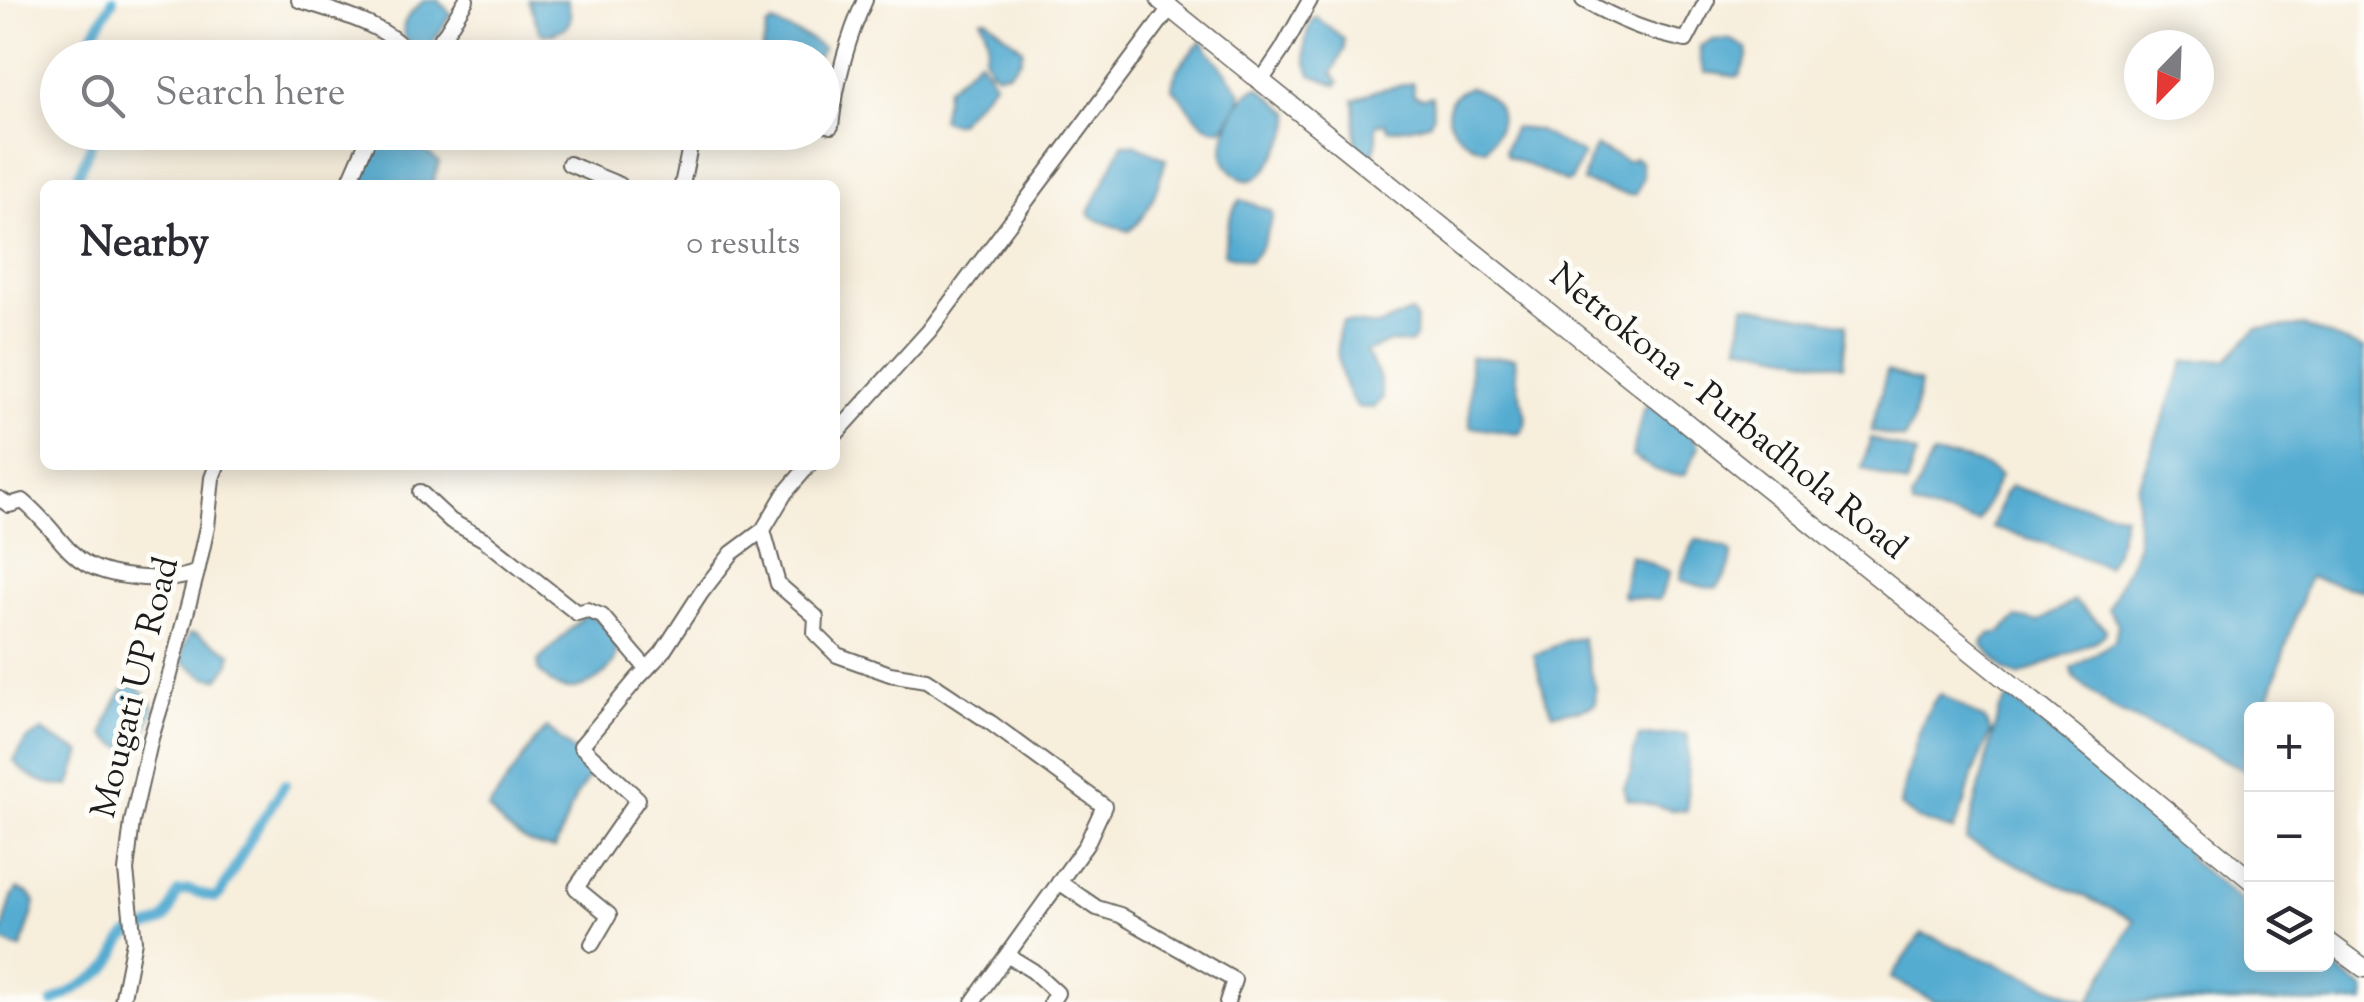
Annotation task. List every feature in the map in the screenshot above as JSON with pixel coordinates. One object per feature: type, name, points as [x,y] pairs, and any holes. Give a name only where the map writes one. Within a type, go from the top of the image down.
[{"type":"main road","name":"Netrokona - Purbadhola Road","points":[[1165,4],[2244,873]]},
{"type":"main road","points":[[2334,946],[2364,968]]},
{"type":"street","points":[[298,0],[348,16],[398,40]]},
{"type":"street","points":[[441,40],[466,0]]},
{"type":"street","points":[[840,82],[865,0]]},
{"type":"street","points":[[1261,80],[1310,0]]},
{"type":"street","points":[[1582,0],[1656,34],[1686,40],[1707,0]]},
{"type":"street","points":[[840,429],[929,331],[1165,4]]},
{"type":"street","points":[[350,180],[363,150]]},
{"type":"street","points":[[683,180],[689,150]]},
{"type":"street","points":[[570,164],[608,180]]},
{"type":"street","name":"Mougati UP Road","points":[[122,1002],[133,934],[126,871],[132,822],[197,572],[215,470]]},
{"type":"street","points":[[592,944],[610,916],[576,888],[638,800],[581,746],[662,653],[732,554],[764,530],[805,470]]},
{"type":"street","points":[[420,492],[451,521],[485,540],[577,612],[587,610],[602,616],[647,669]]},
{"type":"street","points":[[0,499],[9,505],[23,501],[74,556],[97,570],[163,579],[184,578],[197,572]]},
{"type":"street","points":[[764,530],[778,584],[816,617],[815,634],[837,655],[890,674],[926,680],[1104,806],[1086,845],[973,1002]]},
{"type":"street","points":[[1060,882],[1097,908],[1120,915],[1234,980],[1227,1002]]},
{"type":"street","points":[[1007,955],[1034,971],[1057,992],[1051,1002]]},
{"type":"water","points":[[424,0],[438,0],[451,14],[434,40],[407,40],[403,30],[407,18]]},
{"type":"water","points":[[528,0],[567,0],[571,17],[567,27],[543,35]]},
{"type":"water","points":[[1316,17],[1344,39],[1344,50],[1332,73],[1337,85],[1311,75],[1308,67],[1306,40]]},
{"type":"water","points":[[981,19],[987,19],[1023,49],[1021,59],[1009,72],[997,74],[990,69],[984,55],[988,41]]},
{"type":"water","points":[[773,23],[811,40],[764,40],[767,27]]},
{"type":"water","points":[[1730,39],[1747,48],[1739,77],[1705,72],[1700,46],[1712,40]]},
{"type":"water","points":[[1202,41],[1241,93],[1223,129],[1199,120],[1172,88],[1179,68]]},
{"type":"water","points":[[979,59],[995,82],[957,123],[941,119],[947,88]]},
{"type":"water","points":[[1413,83],[1414,95],[1432,96],[1430,122],[1389,130],[1385,123],[1377,124],[1373,159],[1356,144],[1354,100],[1377,90]]},
{"type":"water","points":[[1259,87],[1291,113],[1291,125],[1267,168],[1246,180],[1226,164],[1224,144],[1238,105]]},
{"type":"water","points":[[1469,87],[1490,98],[1500,112],[1498,129],[1486,149],[1464,139],[1449,119],[1451,100]]},
{"type":"water","points":[[1513,128],[1536,130],[1583,154],[1571,181],[1507,156],[1505,151]]},
{"type":"water","points":[[1123,144],[1134,144],[1166,159],[1148,208],[1129,231],[1088,214]]},
{"type":"water","points":[[1596,146],[1627,161],[1635,158],[1641,162],[1643,177],[1636,194],[1583,182]]},
{"type":"water","points":[[368,150],[422,150],[439,163],[434,180],[355,180]]},
{"type":"water","points":[[1241,200],[1270,210],[1273,215],[1261,247],[1249,261],[1224,254],[1230,217]]},
{"type":"water","points":[[1744,305],[1847,324],[1843,366],[1739,345]]},
{"type":"water","points":[[1411,312],[1416,318],[1415,338],[1410,344],[1391,342],[1366,352],[1379,376],[1383,398],[1373,408],[1357,407],[1347,388],[1338,354],[1343,322],[1378,325]]},
{"type":"water","points":[[2304,326],[2364,349],[2364,591],[2309,577],[2267,702],[2244,702],[2244,769],[2115,710],[2073,677],[2071,669],[2115,641],[2118,623],[2108,609],[2137,546],[2137,488],[2185,361],[2227,359],[2256,329]]},
{"type":"water","points":[[1470,357],[1515,358],[1526,419],[1518,434],[1470,427]]},
{"type":"water","points":[[1887,371],[1920,383],[1913,421],[1904,439],[1871,431]]},
{"type":"water","points":[[1649,403],[1699,446],[1685,475],[1664,473],[1632,456],[1643,411]]},
{"type":"water","points":[[1871,438],[1916,454],[1906,485],[1862,468]]},
{"type":"water","points":[[1932,455],[1977,463],[2000,476],[1978,522],[1913,507],[1912,499]]},
{"type":"water","points":[[2011,486],[2124,515],[2116,551],[2107,567],[1992,528],[2004,494]]},
{"type":"water","points":[[1696,539],[1732,553],[1727,572],[1716,588],[1680,580]]},
{"type":"water","points":[[1630,555],[1670,572],[1659,600],[1622,595]]},
{"type":"water","points":[[2074,601],[2106,629],[2098,640],[2019,676],[2005,670],[1982,644],[1990,634],[2001,632],[2017,618],[2038,622]]},
{"type":"water","points":[[587,613],[615,633],[616,657],[607,671],[591,683],[573,688],[556,686],[538,670],[538,661]]},
{"type":"water","points":[[190,633],[231,653],[230,663],[218,679],[206,677],[182,661]]},
{"type":"water","points":[[1582,638],[1596,690],[1595,704],[1553,713],[1534,655]]},
{"type":"water","points":[[128,685],[144,693],[154,707],[143,737],[133,748],[116,744],[104,735],[113,708]]},
{"type":"water","points":[[1941,694],[1984,720],[1991,732],[1953,831],[1917,819],[1900,806],[1921,728]]},
{"type":"water","points":[[2009,697],[2184,838],[2189,859],[2244,903],[2244,972],[2334,972],[2334,967],[2364,989],[2364,1002],[2089,1002],[2134,920],[1966,840],[1999,710]]},
{"type":"water","points":[[547,728],[594,769],[575,798],[555,849],[536,846],[518,836],[488,809]]},
{"type":"water","points":[[43,731],[81,752],[70,786],[39,780],[14,761],[26,740]]},
{"type":"water","points":[[1686,734],[1687,811],[1627,799],[1624,788],[1639,736]]},
{"type":"water","points":[[17,889],[35,901],[21,948],[0,939]]},
{"type":"water","points":[[1922,933],[2089,1002],[1935,1002],[1891,978]]},
{"type":"waterway","points":[[90,40],[113,0]]},
{"type":"waterway","points":[[76,180],[89,150]]},
{"type":"waterway","points":[[53,1002],[107,968],[128,935],[164,920],[178,892],[189,890],[215,898],[220,894],[285,784]]}]
